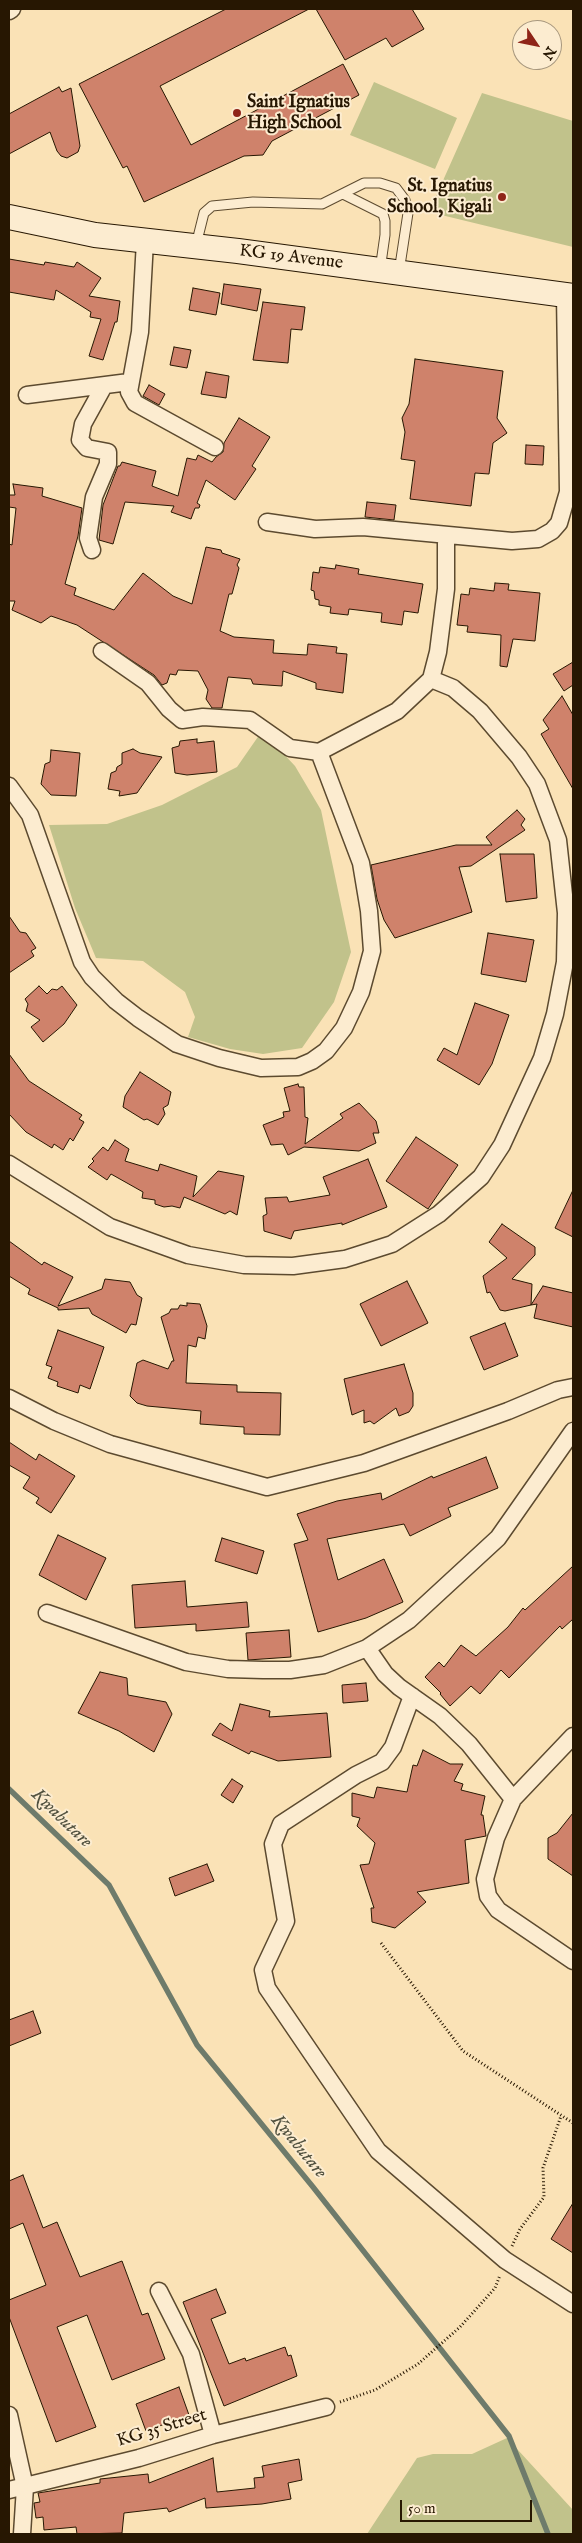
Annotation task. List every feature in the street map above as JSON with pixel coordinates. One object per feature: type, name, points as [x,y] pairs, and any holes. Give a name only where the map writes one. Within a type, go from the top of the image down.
[{"type":"main road","name":"KG 19 Avenue","points":[[9,217],[95,235],[569,295]]},
{"type":"street","points":[[145,241],[140,332],[129,382],[129,392],[135,403],[215,446]]},
{"type":"street","points":[[267,522],[315,529],[363,527],[512,541],[538,539],[552,531],[559,523],[568,492],[569,295]]},
{"type":"street","points":[[27,395],[129,382]]},
{"type":"street","points":[[92,550],[88,538],[94,497],[108,464],[108,452],[87,448],[80,440],[83,424],[104,386]]},
{"type":"street","points":[[102,651],[148,683],[169,709],[182,720],[204,717],[250,720],[290,748],[319,752],[397,711],[431,679],[438,652],[446,589],[446,536]]},
{"type":"street","points":[[9,1164],[110,1227],[188,1254],[244,1265],[293,1266],[345,1259],[392,1244],[439,1214],[481,1177],[502,1145],[542,1058],[555,1014],[565,962],[566,913],[558,840],[537,784],[519,757],[480,711],[453,688],[431,679]]},
{"type":"street","points":[[9,786],[30,815],[82,962],[92,977],[116,1001],[177,1044],[219,1058],[261,1068],[298,1067],[326,1051],[344,1028],[361,992],[372,951],[369,911],[361,863],[319,752]]},
{"type":"street","points":[[9,1398],[54,1421],[110,1444],[267,1487],[364,1463],[508,1411],[558,1390],[573,1387]]},
{"type":"street","points":[[47,1613],[186,1662],[228,1669],[290,1670],[324,1665],[367,1648],[409,1620],[498,1538],[573,1431]]},
{"type":"street","points":[[367,1648],[385,1674],[440,1716],[469,1744],[514,1799]]},
{"type":"street","points":[[412,1696],[393,1748],[382,1762],[356,1775],[281,1824],[273,1844],[286,1921],[263,1970],[267,1988],[378,2151],[505,2260],[573,2304]]},
{"type":"street","points":[[573,1736],[514,1799],[496,1838],[485,1879],[488,1896],[498,1910],[573,1961]]},
{"type":"street","points":[[159,2291],[192,2354],[213,2434]]},
{"type":"street","name":"KG 35 Street","points":[[17,2488],[139,2458],[213,2434],[326,2407]]},
{"type":"street","points":[[9,2415],[22,2534]]},
{"type":"lane","points":[[195,247],[204,212],[212,206],[252,202],[322,204],[364,184],[380,183],[396,188],[405,200],[408,213],[390,271]]},
{"type":"lane","points":[[343,194],[383,214],[386,221],[385,235],[390,271]]},
{"type":"path","points":[[381,1943],[463,2051],[573,2123]]},
{"type":"path","points":[[326,2407],[375,2390],[418,2364],[460,2327],[495,2288],[505,2260],[520,2229],[544,2197],[543,2168],[562,2116]]},
{"type":"green space","points":[[374,82],[457,118],[435,169],[350,135]]},
{"type":"green space","points":[[482,93],[573,121],[573,247],[429,212]]},
{"type":"green space","points":[[262,731],[295,766],[321,810],[351,952],[334,1002],[302,1048],[263,1054],[230,1049],[188,1037],[195,1017],[185,992],[143,961],[96,958],[75,908],[49,825],[107,824],[162,805],[237,767]]},
{"type":"green space","points":[[507,2438],[573,2510],[573,2534],[367,2534],[417,2458],[433,2454],[472,2454]]},
{"type":"building","points":[[226,9],[309,9],[160,86],[191,145],[343,64],[359,95],[272,141],[263,155],[244,156],[144,202],[127,166],[123,168],[79,84]]},
{"type":"building","points":[[316,9],[412,9],[424,29],[392,47],[386,38],[345,60]]},
{"type":"building","points":[[59,87],[62,92],[71,88],[80,146],[78,152],[67,158],[61,156],[57,151],[50,132],[9,154],[9,114]]},
{"type":"building","points":[[9,259],[44,265],[45,262],[74,267],[77,262],[101,278],[89,296],[120,301],[117,322],[115,322],[103,360],[89,356],[101,319],[90,317],[91,312],[56,290],[54,300],[9,292]]},
{"type":"building","points":[[224,284],[261,289],[257,311],[221,304]]},
{"type":"building","points":[[193,288],[220,293],[216,315],[189,310]]},
{"type":"building","points":[[263,302],[305,307],[302,330],[291,329],[288,363],[253,360]]},
{"type":"building","points":[[174,347],[191,350],[187,368],[170,365]]},
{"type":"building","points":[[415,359],[503,371],[497,418],[507,433],[493,443],[489,474],[475,473],[471,506],[410,499],[415,461],[401,459],[405,432],[402,418],[409,404]]},
{"type":"building","points":[[206,372],[229,376],[226,398],[201,394]]},
{"type":"building","points":[[149,385],[165,394],[159,405],[143,396]]},
{"type":"building","points":[[239,418],[270,437],[252,466],[256,469],[235,500],[206,480],[197,503],[200,505],[199,508],[195,508],[191,519],[171,512],[174,506],[125,502],[113,544],[99,540],[103,505],[118,466],[122,462],[156,471],[152,486],[178,496],[187,458],[196,460],[198,455],[212,462],[223,452],[224,443]]},
{"type":"building","points":[[526,445],[544,446],[543,465],[525,464]]},
{"type":"building","points":[[13,484],[43,488],[42,496],[82,508],[78,536],[65,584],[76,588],[74,595],[114,610],[143,573],[173,596],[192,604],[206,547],[221,550],[222,553],[240,559],[237,565],[239,568],[232,594],[229,594],[220,631],[234,637],[274,640],[273,653],[307,655],[308,644],[337,647],[336,653],[347,654],[343,693],[316,689],[316,683],[283,671],[282,686],[253,684],[251,679],[228,677],[222,708],[212,708],[206,699],[208,690],[198,671],[178,670],[176,675],[170,674],[167,683],[162,685],[154,675],[77,625],[51,616],[41,623],[12,610],[15,601],[9,601],[9,544],[12,545],[16,508],[9,507],[9,495],[15,495]]},
{"type":"building","points":[[367,502],[396,505],[394,520],[365,517]]},
{"type":"building","points":[[336,565],[359,569],[358,574],[423,584],[418,613],[404,611],[402,625],[381,622],[382,613],[349,609],[348,615],[330,613],[331,607],[319,605],[319,600],[315,599],[314,591],[311,590],[313,572],[319,573],[320,567],[335,569]]},
{"type":"building","points":[[495,583],[509,584],[508,590],[540,593],[535,641],[513,639],[507,667],[500,666],[501,635],[467,632],[468,626],[457,625],[461,594],[469,595],[470,588],[494,591]]},
{"type":"building","points":[[573,662],[573,685],[564,691],[553,674]]},
{"type":"building","points":[[562,696],[573,715],[573,789],[541,734],[549,729],[543,720]]},
{"type":"building","points":[[197,739],[197,743],[214,741],[217,772],[187,775],[175,773],[172,748],[179,746],[180,741]]},
{"type":"building","points":[[133,749],[140,753],[162,757],[137,793],[119,796],[120,791],[108,789],[111,773],[116,771],[117,767],[122,764],[122,753]]},
{"type":"building","points":[[51,750],[80,753],[76,796],[51,795],[41,784],[45,764],[50,762]]},
{"type":"building","points":[[517,810],[525,819],[521,825],[525,830],[471,866],[459,867],[472,912],[395,938],[384,920],[377,899],[371,865],[456,845],[492,845],[486,837]]},
{"type":"building","points":[[500,854],[534,854],[537,898],[506,902]]},
{"type":"building","points":[[9,916],[20,932],[26,933],[36,948],[31,951],[34,956],[9,973]]},
{"type":"building","points":[[488,933],[534,940],[526,982],[481,974]]},
{"type":"building","points":[[39,986],[47,994],[52,989],[57,990],[62,986],[77,1005],[64,1024],[43,1042],[31,1027],[40,1020],[26,1011],[28,1004],[25,999]]},
{"type":"building","points":[[475,1003],[509,1015],[492,1064],[479,1085],[437,1060],[444,1048],[457,1055]]},
{"type":"building","points":[[9,1054],[29,1081],[82,1115],[79,1119],[84,1122],[73,1141],[70,1138],[63,1150],[54,1144],[52,1148],[26,1132],[9,1114]]},
{"type":"building","points":[[140,1072],[171,1092],[168,1105],[163,1108],[165,1114],[158,1125],[147,1119],[144,1120],[123,1107],[125,1096]]},
{"type":"building","points":[[298,1084],[299,1087],[304,1087],[305,1117],[308,1118],[305,1144],[343,1118],[340,1114],[359,1103],[376,1121],[379,1133],[373,1133],[376,1143],[359,1151],[304,1147],[288,1155],[283,1144],[271,1145],[263,1125],[284,1117],[283,1112],[290,1111],[284,1088]]},
{"type":"building","points":[[416,1137],[458,1165],[428,1209],[386,1181]]},
{"type":"building","points":[[115,1140],[129,1149],[125,1161],[158,1171],[160,1164],[197,1176],[193,1197],[218,1171],[244,1176],[237,1215],[230,1211],[225,1214],[184,1197],[180,1208],[164,1207],[155,1204],[155,1200],[142,1198],[143,1192],[111,1174],[107,1180],[88,1167],[94,1161],[92,1159],[103,1147],[108,1151]]},
{"type":"building","points":[[368,1159],[387,1207],[342,1225],[342,1223],[294,1231],[291,1239],[264,1231],[263,1216],[267,1214],[265,1198],[287,1197],[289,1202],[330,1195],[323,1177]]},
{"type":"building","points":[[573,1190],[573,1237],[555,1228]]},
{"type":"building","points":[[502,1224],[535,1247],[535,1255],[512,1279],[532,1284],[531,1305],[505,1311],[500,1310],[490,1292],[487,1293],[483,1276],[507,1258],[489,1242]]},
{"type":"building","points":[[9,1241],[42,1265],[44,1262],[73,1277],[58,1306],[102,1289],[105,1279],[130,1282],[137,1295],[142,1298],[136,1325],[131,1324],[126,1333],[92,1314],[89,1308],[58,1310],[58,1308],[28,1294],[30,1289],[9,1276]]},
{"type":"building","points":[[407,1281],[428,1323],[381,1346],[360,1304]]},
{"type":"building","points":[[543,1286],[573,1293],[573,1327],[534,1318],[537,1304],[531,1305]]},
{"type":"building","points":[[187,1303],[200,1304],[207,1326],[205,1339],[198,1337],[196,1347],[188,1345],[186,1383],[237,1385],[237,1392],[281,1393],[280,1435],[244,1434],[244,1427],[200,1424],[201,1411],[147,1406],[137,1403],[130,1396],[137,1363],[143,1360],[168,1369],[172,1361],[174,1361],[161,1317],[169,1313],[171,1309],[178,1309],[180,1305],[187,1306]]},
{"type":"building","points":[[505,1323],[518,1356],[484,1370],[470,1337]]},
{"type":"building","points":[[58,1330],[104,1347],[90,1389],[80,1385],[78,1393],[57,1386],[58,1382],[48,1378],[52,1367],[46,1365]]},
{"type":"building","points":[[404,1364],[413,1393],[413,1406],[409,1412],[399,1416],[396,1408],[374,1424],[370,1421],[364,1423],[364,1410],[352,1415],[344,1379]]},
{"type":"building","points":[[9,1442],[36,1460],[39,1454],[75,1476],[51,1513],[36,1503],[39,1498],[23,1488],[30,1477],[9,1465]]},
{"type":"building","points":[[486,1457],[498,1488],[448,1508],[451,1516],[410,1536],[404,1524],[327,1539],[338,1580],[384,1559],[403,1602],[366,1618],[318,1632],[294,1544],[308,1540],[297,1514],[337,1501],[381,1493],[382,1500],[432,1476],[433,1478]]},
{"type":"building","points":[[58,1535],[106,1558],[86,1600],[39,1575]]},
{"type":"building","points":[[222,1538],[264,1551],[257,1574],[215,1561]]},
{"type":"building","points":[[573,1566],[573,1619],[562,1629],[560,1626],[509,1678],[501,1670],[480,1694],[471,1686],[450,1706],[441,1693],[425,1677],[439,1662],[444,1667],[461,1645],[476,1656],[508,1627],[523,1608],[525,1610]]},
{"type":"building","points":[[185,1581],[187,1607],[247,1602],[249,1627],[196,1631],[196,1624],[135,1628],[132,1585]]},
{"type":"building","points":[[289,1630],[291,1657],[248,1660],[246,1633]]},
{"type":"building","points":[[100,1672],[127,1678],[128,1695],[166,1702],[172,1714],[154,1752],[119,1731],[78,1713]]},
{"type":"building","points":[[366,1683],[368,1701],[343,1703],[342,1685]]},
{"type":"building","points":[[240,1704],[270,1711],[269,1717],[327,1713],[331,1757],[278,1761],[251,1751],[249,1754],[212,1735],[220,1723],[232,1731]]},
{"type":"building","points":[[423,1750],[450,1764],[463,1764],[454,1781],[463,1784],[461,1790],[485,1796],[481,1815],[483,1815],[486,1836],[465,1840],[469,1883],[417,1892],[426,1902],[395,1928],[372,1922],[371,1908],[374,1908],[360,1865],[369,1864],[375,1843],[357,1826],[360,1818],[352,1816],[352,1793],[374,1798],[377,1787],[407,1792],[413,1765],[417,1766]]},
{"type":"building","points":[[232,1779],[243,1786],[233,1803],[221,1795]]},
{"type":"building","points":[[573,1813],[573,1876],[548,1859],[548,1838],[557,1833]]},
{"type":"building","points":[[207,1864],[214,1881],[175,1896],[169,1878]]},
{"type":"building","points":[[33,2011],[41,2033],[9,2046],[9,2020]]},
{"type":"building","points":[[23,2175],[43,2228],[57,2222],[80,2277],[122,2261],[142,2315],[148,2313],[165,2359],[112,2380],[87,2315],[57,2327],[96,2427],[56,2442],[9,2317],[9,2300],[46,2285],[23,2223],[9,2229],[9,2181]]},
{"type":"building","points":[[573,2203],[573,2253],[551,2239]]},
{"type":"building","points":[[216,2289],[226,2313],[211,2319],[229,2364],[245,2358],[246,2361],[285,2347],[288,2356],[291,2355],[297,2376],[224,2406],[183,2302]]},
{"type":"building","points":[[179,2387],[189,2415],[146,2431],[136,2404]]},
{"type":"building","points":[[213,2458],[217,2492],[255,2488],[254,2478],[264,2477],[262,2466],[299,2459],[302,2480],[288,2483],[291,2499],[262,2504],[206,2508],[205,2498],[169,2512],[167,2508],[124,2513],[122,2533],[77,2534],[76,2527],[44,2530],[43,2517],[36,2518],[34,2503],[40,2502],[38,2493],[100,2483],[100,2479],[148,2474],[149,2483]]},
{"type":"waterway","name":"Kwabutare","points":[[9,1789],[109,1885],[197,2045],[313,2187],[509,2436],[548,2534]]},
{"type":"place","name":"Saint Ignatius High School","points":[[237,113]]},
{"type":"place","name":"St. Ignatius School, Kigali","points":[[502,197]]}]
